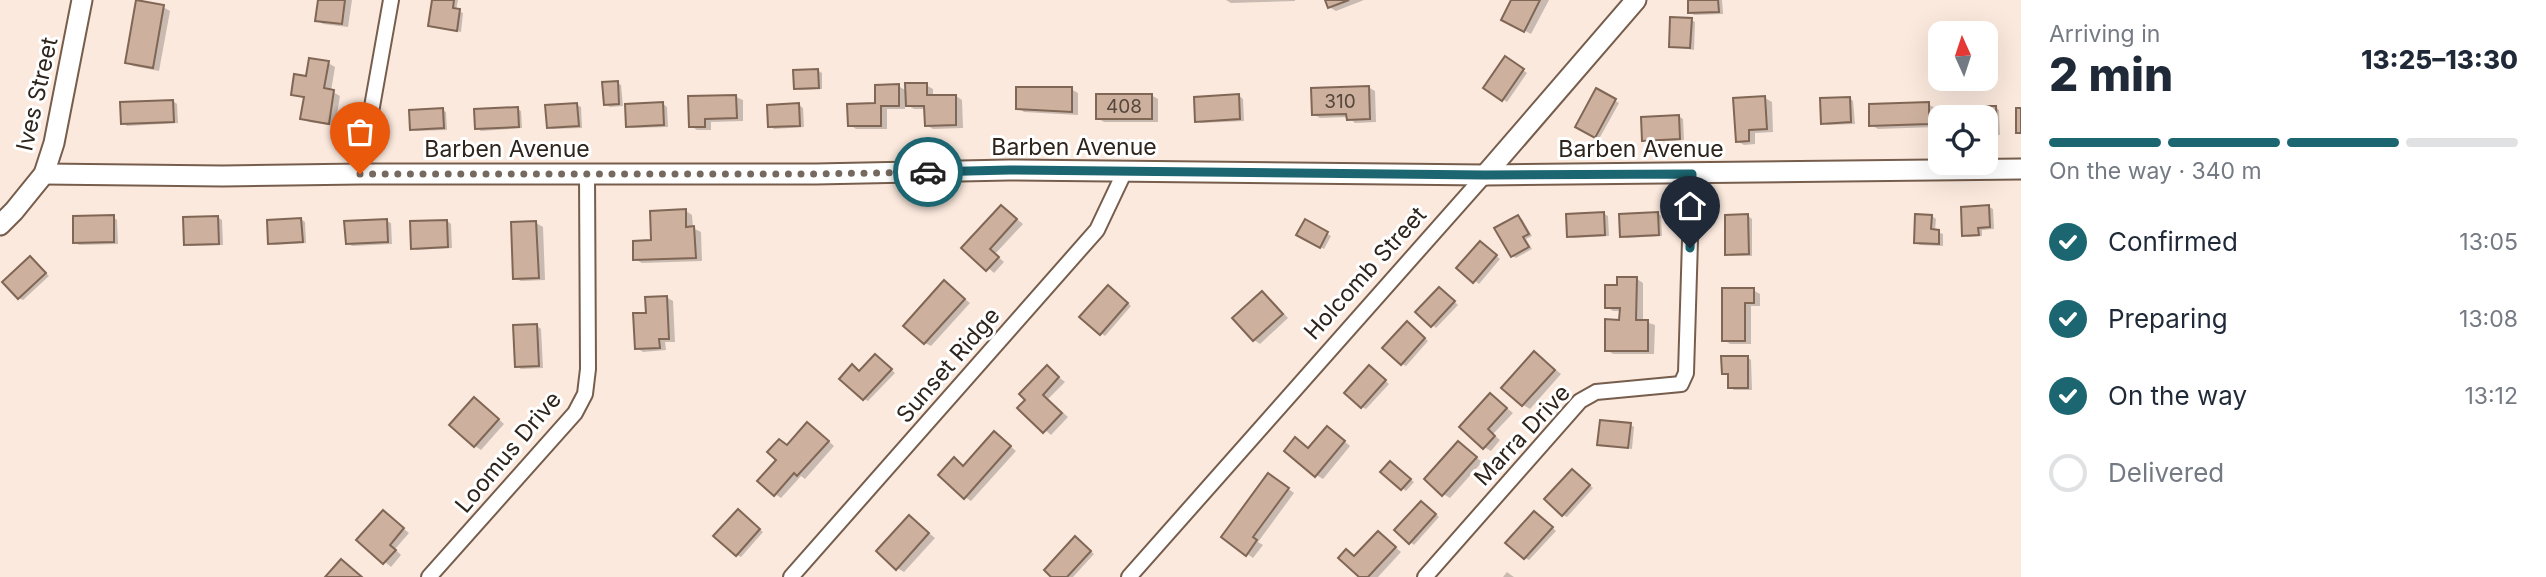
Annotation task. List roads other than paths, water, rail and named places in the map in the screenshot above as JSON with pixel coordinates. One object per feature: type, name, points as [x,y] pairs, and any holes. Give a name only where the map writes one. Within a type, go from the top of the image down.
[{"type":"street","name":"Ives Street","points":[[0,225],[44,174],[54,143],[82,0]]},
{"type":"street","points":[[360,174],[391,0]]},
{"type":"street","name":"Holcomb Street","points":[[1129,577],[1636,0]]},
{"type":"street","name":"Barben Avenue","points":[[44,174],[816,174],[1009,170],[1485,175],[2021,169]]},
{"type":"street","name":"Sunset Ridge","points":[[791,577],[1097,230],[1124,173]]},
{"type":"street","name":"Loomus Drive","points":[[429,577],[575,413],[585,394],[588,369],[587,174]]},
{"type":"street","name":"Marra Drive","points":[[1425,577],[1580,401],[1596,392],[1681,384],[1686,373],[1692,174]]}]
